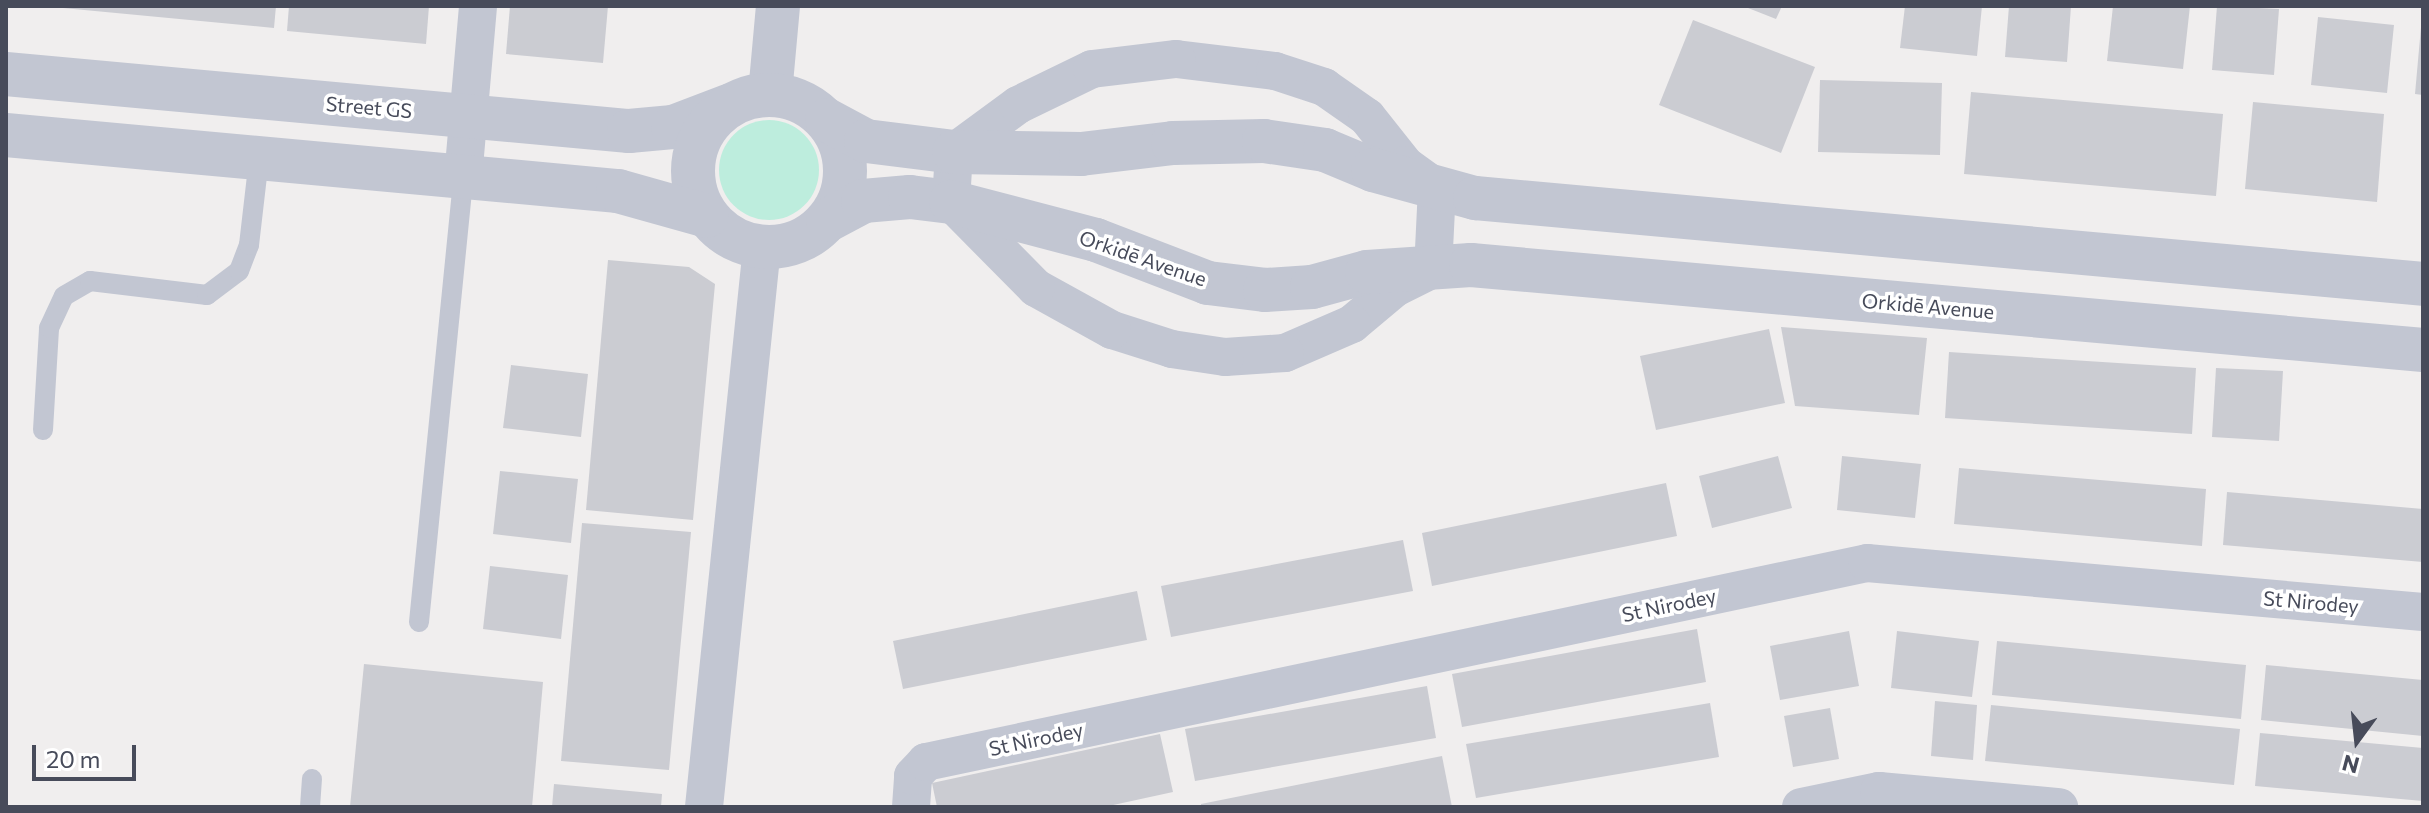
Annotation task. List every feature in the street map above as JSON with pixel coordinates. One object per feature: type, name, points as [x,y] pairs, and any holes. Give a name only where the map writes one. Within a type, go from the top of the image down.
[{"type":"street","points":[[463,178],[478,6]]},
{"type":"street","points":[[770,94],[778,6]]},
{"type":"street","points":[[954,152],[1018,105],[1092,69],[1176,59],[1275,71],[1324,87],[1367,117],[1405,165],[1437,188]]},
{"type":"street","name":"Street GS","points":[[6,74],[629,131],[673,127],[728,106]]},
{"type":"street","points":[[197,150],[204,92]]},
{"type":"street","points":[[707,216],[693,181],[693,160],[699,138],[728,106],[770,94],[801,102],[866,141],[954,152],[1081,154],[1173,143],[1264,141],[1325,150],[1475,198],[2423,284]]},
{"type":"street","points":[[6,135],[197,150],[259,159],[618,191],[707,216],[731,237],[762,247],[799,242],[828,220],[840,202],[846,170],[839,138],[827,120]]},
{"type":"street","points":[[951,202],[954,152]]},
{"type":"street","points":[[1433,269],[1437,188]]},
{"type":"street","name":"Orkidē Avenue","points":[[828,220],[863,201],[910,197],[951,202],[1096,240],[1208,283],[1265,290],[1312,287],[1367,272],[1471,265],[2423,350]]},
{"type":"street","name":"Orkidē Avenue","points":[[951,202],[1036,288],[1112,330],[1172,349],[1225,357],[1299,347],[1352,324],[1395,288],[1433,269]]},
{"type":"street","points":[[704,807],[762,247]]},
{"type":"street","points":[[2012,314],[2016,247]]},
{"type":"street","name":"St Nirodey","points":[[911,807],[913,776],[926,762],[1867,563],[2423,612]]},
{"type":"street","points":[[1801,807],[1879,791],[2059,807]]},
{"type":"lane","points":[[43,430],[49,328],[64,296],[90,281],[207,295],[239,271],[249,245],[259,159]]},
{"type":"lane","points":[[419,622],[463,178]]},
{"type":"lane","points":[[310,807],[312,779]]},
{"type":"green space","points":[[769,120],[788,124],[804,135],[815,151],[819,170],[815,189],[804,205],[788,216],[769,220],[750,216],[734,205],[723,189],[719,170],[723,151],[734,135],[750,124]]},
{"type":"building","points":[[42,6],[276,6],[274,28]]},
{"type":"building","points":[[289,6],[429,6],[426,44],[287,31]]},
{"type":"building","points":[[510,6],[608,6],[603,63],[506,54]]},
{"type":"building","points":[[1743,6],[1782,6],[1776,19]]},
{"type":"building","points":[[1905,6],[1982,6],[1977,56],[1900,48]]},
{"type":"building","points":[[2009,6],[2071,6],[2067,62],[2005,57]]},
{"type":"building","points":[[2113,6],[2190,6],[2183,69],[2107,61]]},
{"type":"building","points":[[2217,6],[2279,9],[2274,75],[2212,70]]},
{"type":"building","points":[[2318,17],[2394,25],[2387,93],[2311,85]]},
{"type":"building","points":[[1693,20],[1815,67],[1781,153],[1659,105]]},
{"type":"building","points":[[2423,27],[2423,95],[2415,94]]},
{"type":"building","points":[[1820,80],[1942,83],[1940,155],[1818,152]]},
{"type":"building","points":[[1971,92],[2223,114],[2216,196],[1964,174]]},
{"type":"building","points":[[2253,102],[2384,114],[2377,202],[2245,189]]},
{"type":"building","points":[[608,260],[689,267],[715,284],[693,520],[586,510]]},
{"type":"building","points":[[1781,327],[1927,338],[1919,415],[1795,406]]},
{"type":"building","points":[[1769,329],[1785,403],[1656,430],[1640,356]]},
{"type":"building","points":[[1949,352],[2196,368],[2192,434],[1945,418]]},
{"type":"building","points":[[511,365],[588,374],[581,437],[503,428]]},
{"type":"building","points":[[2216,368],[2283,371],[2279,441],[2212,437]]},
{"type":"building","points":[[1778,456],[1792,508],[1712,528],[1699,476]]},
{"type":"building","points":[[1842,456],[1921,464],[1915,518],[1837,510]]},
{"type":"building","points":[[1959,468],[2206,489],[2202,546],[1954,524]]},
{"type":"building","points":[[500,471],[578,479],[571,543],[493,534]]},
{"type":"building","points":[[1666,483],[1677,536],[1432,586],[1422,533]]},
{"type":"building","points":[[2227,492],[2423,509],[2423,562],[2223,545]]},
{"type":"building","points":[[582,523],[691,532],[669,770],[561,761]]},
{"type":"building","points":[[1403,540],[1413,591],[1171,637],[1161,586]]},
{"type":"building","points":[[490,566],[568,575],[561,639],[483,629]]},
{"type":"building","points":[[1137,591],[1147,640],[903,689],[893,641]]},
{"type":"building","points":[[1697,629],[1706,682],[1462,727],[1452,674]]},
{"type":"building","points":[[1849,631],[1859,686],[1780,700],[1770,646]]},
{"type":"building","points":[[1897,631],[1979,641],[1972,697],[1891,688]]},
{"type":"building","points":[[1997,641],[2246,665],[2241,719],[1992,695]]},
{"type":"building","points":[[364,664],[543,682],[532,807],[350,807]]},
{"type":"building","points":[[2266,665],[2423,680],[2423,736],[2261,720]]},
{"type":"building","points":[[1427,686],[1436,738],[1195,781],[1185,729]]},
{"type":"building","points":[[1935,701],[1977,705],[1973,760],[1931,756]]},
{"type":"building","points":[[1710,703],[1719,757],[1476,798],[1466,744]]},
{"type":"building","points":[[1991,705],[2240,729],[2234,785],[1985,761]]},
{"type":"building","points":[[1830,708],[1839,759],[1793,767],[1784,716]]},
{"type":"building","points":[[2260,733],[2423,748],[2423,801],[2255,786]]},
{"type":"building","points":[[1160,734],[1173,792],[1104,807],[937,807],[932,783]]},
{"type":"building","points":[[1442,756],[1452,807],[1201,807],[1201,804]]},
{"type":"building","points":[[554,784],[662,794],[661,807],[552,807]]}]
